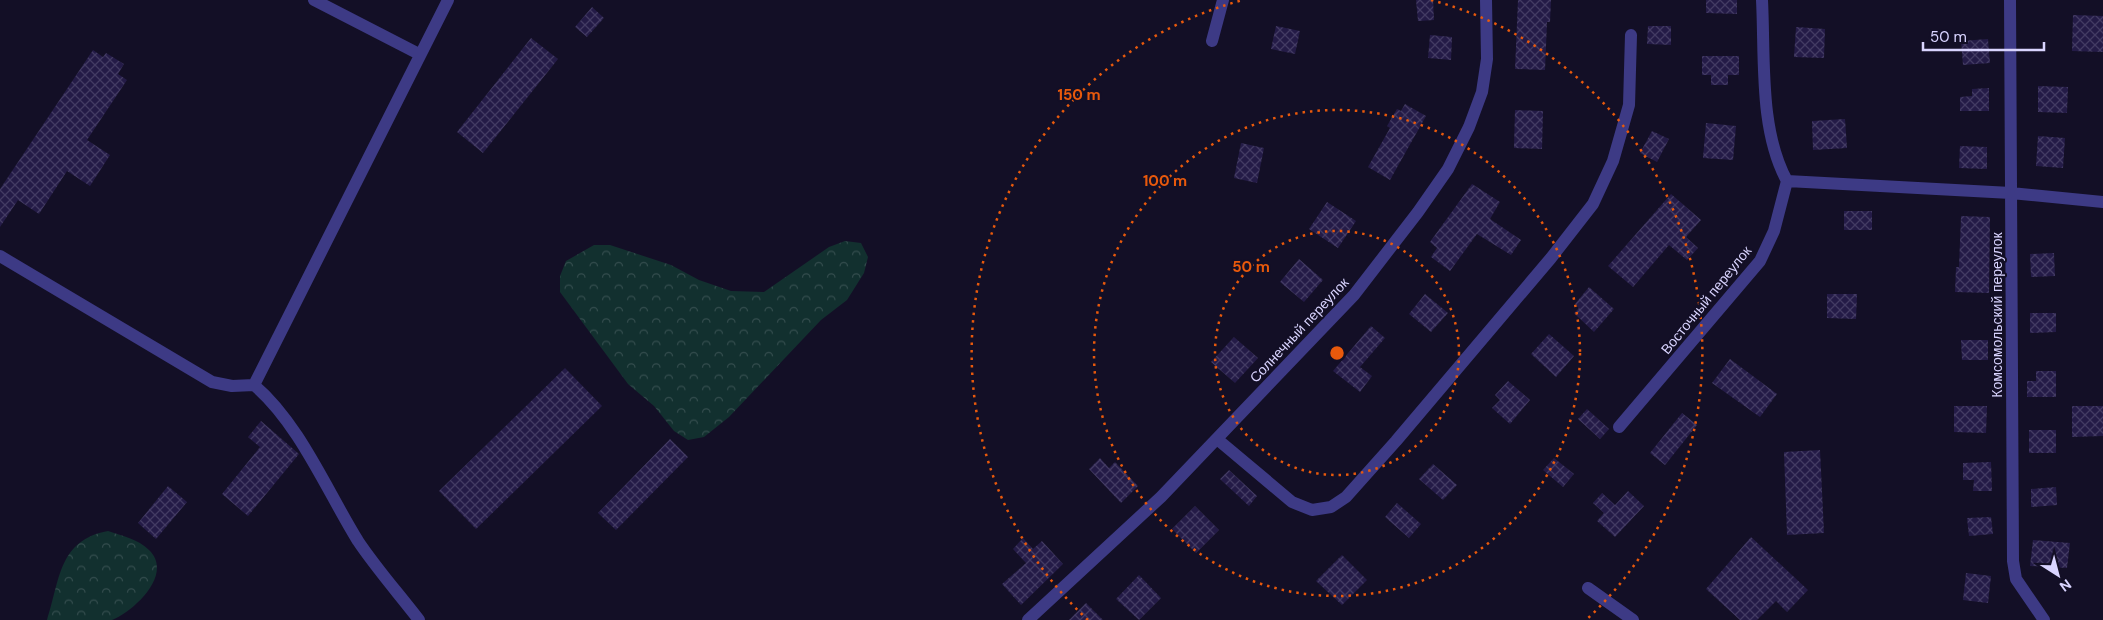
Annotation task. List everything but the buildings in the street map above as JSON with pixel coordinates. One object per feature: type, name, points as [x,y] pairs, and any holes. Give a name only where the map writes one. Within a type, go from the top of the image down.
[{"type":"street","points":[[314,0],[419,54]]},
{"type":"street","points":[[254,385],[419,54],[448,0]]},
{"type":"street","points":[[1212,41],[1223,0]]},
{"type":"street","name":"Солнечный переулок","points":[[1028,620],[1161,497],[1354,295],[1418,212],[1448,169],[1469,126],[1482,92],[1487,59],[1486,0]]},
{"type":"street","points":[[1762,0],[1768,131],[1776,162],[1787,181],[2011,193],[2103,202]]},
{"type":"street","name":"Комсомольский переулок","points":[[2010,0],[2013,561],[2016,579],[2044,620]]},
{"type":"street","points":[[1216,439],[1292,502],[1312,510],[1331,507],[1346,497],[1396,442],[1551,258],[1593,204],[1613,161],[1629,105],[1631,34]]},
{"type":"street","name":"Восточный переулок","points":[[1619,427],[1760,261],[1774,231],[1787,181]]},
{"type":"street","points":[[0,256],[212,382],[232,386],[254,385],[265,394],[307,452],[359,542],[419,620]]},
{"type":"street","points":[[1588,588],[1632,620]]},
{"type":"green space","points":[[845,241],[861,243],[868,257],[864,273],[847,300],[821,320],[729,417],[704,437],[688,440],[674,431],[654,406],[628,384],[560,292],[560,276],[566,261],[594,245],[610,245],[671,265],[699,280],[731,291],[764,292],[829,247]]},
{"type":"green space","points":[[108,531],[130,538],[149,550],[155,560],[157,570],[148,591],[131,609],[112,620],[47,620],[59,577],[70,553],[79,543]]}]
